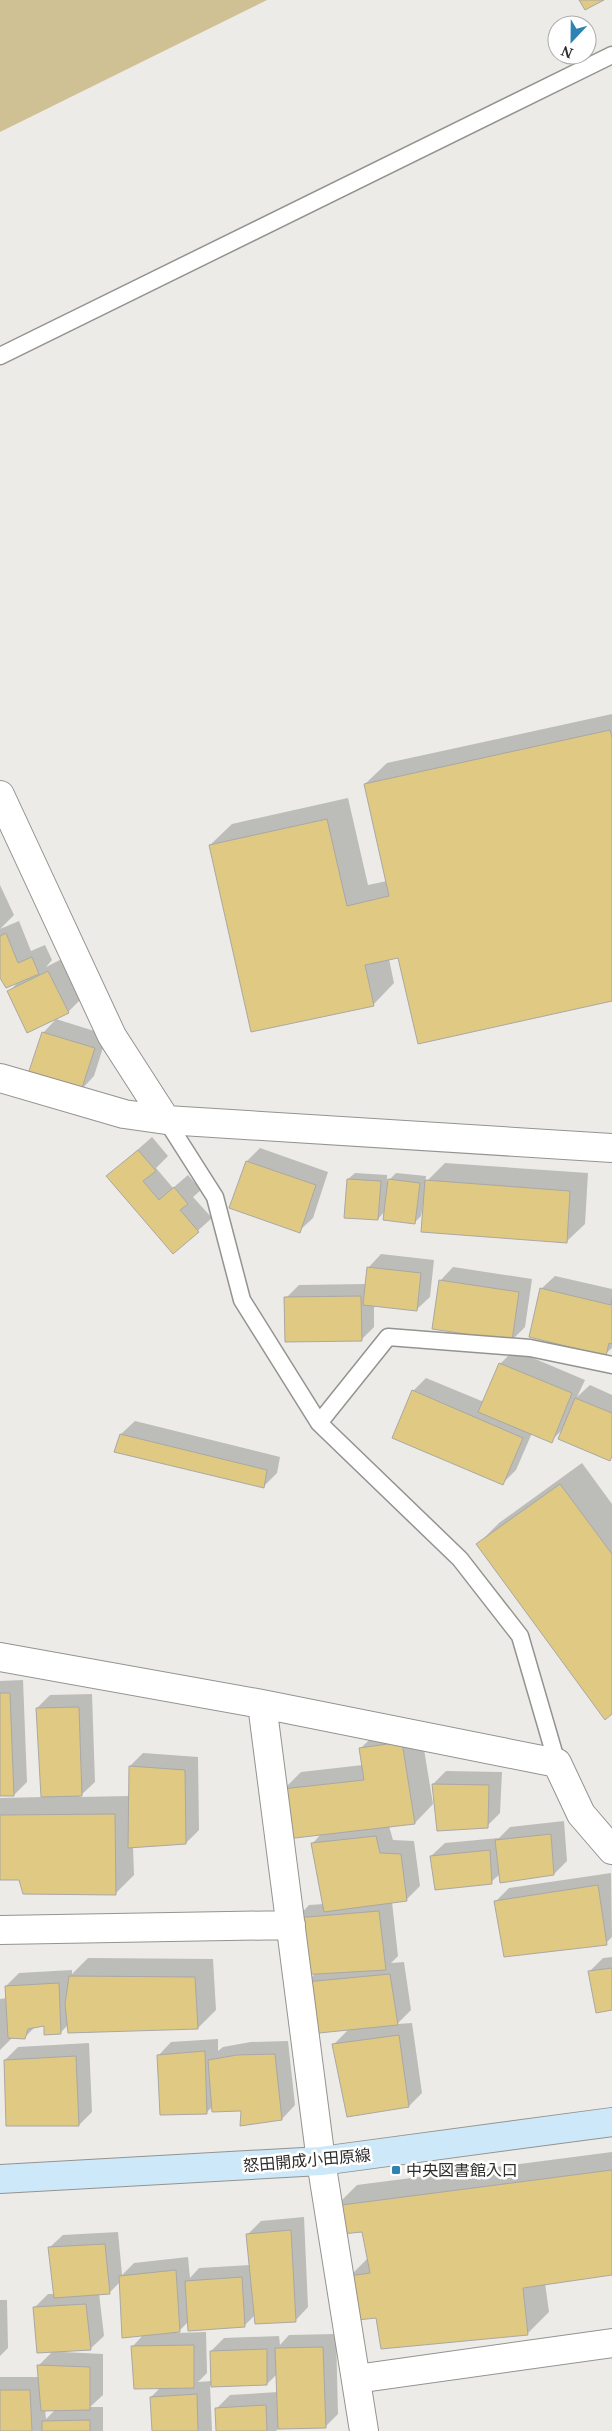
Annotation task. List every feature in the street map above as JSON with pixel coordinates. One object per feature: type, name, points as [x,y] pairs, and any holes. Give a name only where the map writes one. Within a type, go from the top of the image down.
[{"type":"main road","name":"怒田開成小田原線","points":[[0,2179],[321,2161],[612,2122]]},
{"type":"street","points":[[0,795],[112,1036],[166,1120]]},
{"type":"street","points":[[0,1078],[124,1114],[166,1120],[612,1148]]},
{"type":"street","points":[[0,1657],[262,1704],[557,1763],[581,1814],[612,1850]]},
{"type":"street","points":[[262,1704],[321,2161],[364,2431]]},
{"type":"street","points":[[0,1930],[291,1925]]},
{"type":"street","points":[[356,2379],[612,2343]]},
{"type":"lane","points":[[0,356],[612,55]]},
{"type":"lane","points":[[166,1120],[215,1197],[242,1300],[319,1423],[460,1559],[520,1636],[557,1763]]},
{"type":"lane","points":[[319,1423],[388,1337],[530,1348],[612,1366]]},
{"type":"shaded area","points":[[0,0],[267,0],[0,132]]},
{"type":"building","points":[[579,0],[604,0],[585,10]]},
{"type":"building","points":[[610,730],[612,738],[612,1001],[418,1044],[398,958],[365,965],[374,1006],[251,1032],[209,845],[327,819],[347,906],[389,896],[364,784]]},
{"type":"building","points":[[6,933],[18,963],[32,957],[39,974],[6,988],[0,978],[0,936]]},
{"type":"building","points":[[48,971],[69,1013],[27,1033],[7,991]]},
{"type":"building","points":[[42,1032],[95,1048],[81,1091],[28,1074]]},
{"type":"building","points":[[138,1150],[156,1171],[143,1181],[159,1200],[174,1187],[188,1204],[180,1210],[199,1232],[173,1254],[106,1176]]},
{"type":"building","points":[[246,1161],[316,1185],[300,1233],[229,1208]]},
{"type":"building","points":[[347,1179],[381,1181],[378,1220],[344,1218]]},
{"type":"building","points":[[388,1179],[420,1183],[415,1224],[383,1220]]},
{"type":"building","points":[[425,1180],[570,1191],[567,1243],[421,1232]]},
{"type":"building","points":[[367,1267],[421,1273],[417,1311],[363,1305]]},
{"type":"building","points":[[439,1280],[519,1292],[512,1341],[432,1329]]},
{"type":"building","points":[[540,1288],[611,1305],[612,1299],[612,1344],[609,1343],[606,1356],[529,1337]]},
{"type":"building","points":[[361,1296],[362,1341],[285,1342],[284,1297]]},
{"type":"building","points":[[499,1363],[572,1393],[552,1443],[478,1412]]},
{"type":"building","points":[[412,1390],[523,1438],[503,1485],[392,1438]]},
{"type":"building","points":[[575,1398],[612,1413],[612,1456],[610,1461],[558,1439]]},
{"type":"building","points":[[120,1434],[267,1470],[264,1488],[114,1452]]},
{"type":"building","points":[[560,1484],[612,1554],[612,1714],[605,1720],[476,1544]]},
{"type":"building","points":[[0,1693],[10,1693],[14,1796],[0,1796]]},
{"type":"building","points":[[79,1707],[82,1796],[41,1797],[36,1708]]},
{"type":"building","points":[[402,1742],[415,1824],[286,1839],[282,1789],[364,1780],[359,1748]]},
{"type":"building","points":[[129,1766],[185,1770],[186,1844],[128,1848]]},
{"type":"building","points":[[432,1784],[489,1785],[488,1828],[437,1831]]},
{"type":"building","points":[[115,1814],[116,1895],[23,1894],[19,1880],[0,1880],[0,1815]]},
{"type":"building","points":[[551,1834],[554,1875],[500,1883],[495,1840]]},
{"type":"building","points":[[376,1836],[380,1853],[401,1854],[407,1901],[324,1912],[311,1843]]},
{"type":"building","points":[[490,1850],[492,1884],[435,1890],[430,1856]]},
{"type":"building","points":[[598,1885],[607,1945],[504,1957],[494,1901]]},
{"type":"building","points":[[379,1911],[386,1970],[300,1975],[295,1918]]},
{"type":"building","points":[[612,1968],[612,2010],[596,2013],[588,1971]]},
{"type":"building","points":[[390,1974],[398,2025],[309,2034],[305,1982]]},
{"type":"building","points":[[69,1976],[195,1977],[198,2029],[68,2033],[65,2004]]},
{"type":"building","points":[[59,1983],[61,2034],[44,2035],[44,2026],[28,2029],[25,2039],[8,2038],[5,1986]]},
{"type":"building","points":[[399,2035],[409,2107],[347,2117],[332,2044]]},
{"type":"building","points":[[205,2051],[207,2114],[160,2115],[157,2055]]},
{"type":"building","points":[[275,2054],[282,2120],[240,2126],[241,2111],[212,2112],[208,2060],[237,2055]]},
{"type":"building","points":[[76,2056],[79,2126],[6,2126],[4,2060]]},
{"type":"building","points":[[612,2170],[612,2275],[523,2288],[528,2335],[381,2349],[376,2318],[357,2320],[349,2276],[370,2273],[362,2232],[341,2234],[334,2206]]},
{"type":"building","points":[[291,2230],[296,2322],[255,2324],[246,2234]]},
{"type":"building","points":[[105,2244],[110,2294],[54,2298],[48,2247]]},
{"type":"building","points":[[176,2270],[180,2332],[122,2338],[119,2276]]},
{"type":"building","points":[[242,2277],[245,2327],[188,2331],[185,2281]]},
{"type":"building","points":[[86,2304],[91,2350],[37,2353],[33,2307]]},
{"type":"building","points":[[194,2345],[194,2388],[134,2389],[131,2346]]},
{"type":"building","points":[[323,2347],[326,2428],[278,2429],[275,2348]]},
{"type":"building","points":[[267,2349],[267,2385],[211,2387],[210,2351]]},
{"type":"building","points":[[37,2365],[90,2367],[90,2410],[41,2411]]},
{"type":"building","points":[[0,2390],[30,2390],[32,2431],[0,2431]]},
{"type":"building","points":[[197,2394],[198,2431],[152,2431],[150,2397]]},
{"type":"building","points":[[266,2405],[267,2431],[216,2431],[215,2408]]},
{"type":"building","points":[[90,2420],[90,2431],[42,2431],[42,2421]]},
{"type":"place","name":"中央図書館入口","points":[[396,2170]]}]
